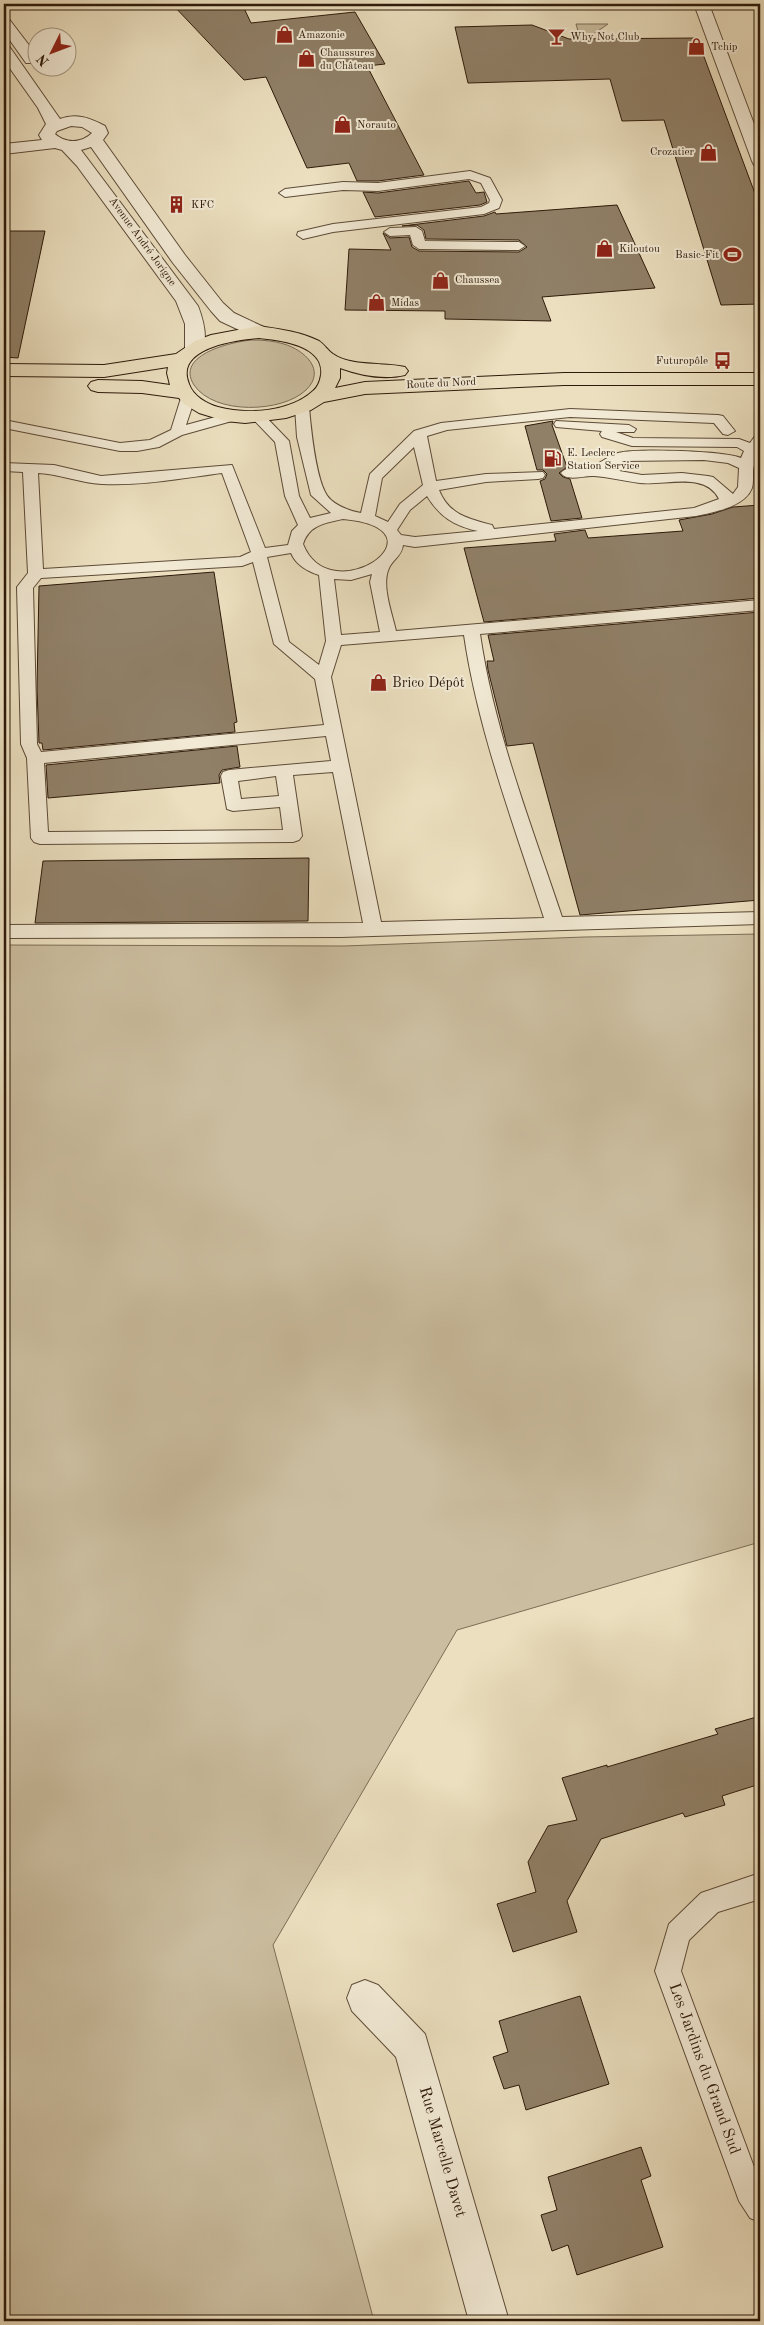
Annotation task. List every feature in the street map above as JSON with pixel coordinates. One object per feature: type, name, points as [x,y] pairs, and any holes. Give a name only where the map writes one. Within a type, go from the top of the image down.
[{"type":"main road","points":[[4,370],[104,370],[188,354],[223,336],[259,332],[284,335],[306,342],[326,358],[331,367],[331,377],[327,388],[310,402],[282,414],[258,417],[234,416],[216,412],[185,396],[124,386],[4,385]]},
{"type":"main road","points":[[185,396],[177,382],[177,370],[188,354]]},
{"type":"main road","name":"Route du Nord","points":[[326,358],[361,369],[378,371],[564,379],[760,379]]},
{"type":"main road","name":"Route du Nord","points":[[310,402],[365,388],[564,379]]},
{"type":"street","points":[[701,4],[760,161]]},
{"type":"street","points":[[4,22],[28,55]]},
{"type":"street","name":"Avenue André Jorigne","points":[[4,49],[46,108],[56,136],[83,162],[193,313],[195,324],[188,354]]},
{"type":"street","points":[[4,147],[56,136],[78,121],[66,106]]},
{"type":"street","name":"Avenue André Jorigne","points":[[78,121],[92,124],[100,130],[100,133],[94,140],[179,259],[217,307],[227,317],[259,332]]},
{"type":"street","points":[[56,136],[82,144],[94,140]]},
{"type":"street","name":"Rue Marcelle Davet","points":[[365,1998],[412,2047],[489,2321]]},
{"type":"lane","points":[[285,193],[343,186],[378,187],[470,175],[486,181],[496,200],[489,208],[333,228],[303,235],[416,231],[419,245],[519,246]]},
{"type":"lane","points":[[177,432],[185,396]]},
{"type":"lane","points":[[310,402],[304,437],[318,495],[343,514]]},
{"type":"lane","points":[[367,518],[376,477],[419,434],[446,426],[519,420],[570,413],[628,417],[718,419],[728,431],[750,444]]},
{"type":"lane","points":[[4,424],[120,447],[137,448],[154,444],[177,432],[234,416]]},
{"type":"lane","points":[[258,417],[282,441],[292,496],[306,526]]},
{"type":"lane","points":[[519,420],[584,427],[728,431]]},
{"type":"lane","points":[[584,427],[632,442],[750,444]]},
{"type":"lane","points":[[419,434],[429,487],[446,514],[458,522],[482,527],[522,531]]},
{"type":"lane","points":[[538,475],[486,478],[429,487],[404,507],[392,535],[395,549],[391,557],[382,565],[356,574],[326,573],[304,563],[294,548],[294,540],[306,526],[329,516],[343,514],[367,518],[380,523],[392,535],[415,542],[696,512],[738,497],[745,487],[750,444]]},
{"type":"lane","points":[[593,471],[622,457],[704,456],[731,458],[746,466]]},
{"type":"lane","points":[[4,468],[54,469],[101,480],[168,476],[227,468],[259,554],[282,644],[324,677]]},
{"type":"lane","points":[[30,468],[36,574],[25,587],[29,744],[35,758],[40,838],[293,836],[284,770]]},
{"type":"lane","points":[[568,473],[593,471],[642,480],[682,477],[708,480],[723,492],[728,502]]},
{"type":"lane","points":[[36,574],[242,561],[259,554],[294,548]]},
{"type":"lane","points":[[382,565],[378,582],[389,636]]},
{"type":"lane","points":[[326,573],[334,641],[324,677],[373,928]]},
{"type":"lane","points":[[334,641],[476,629],[505,638],[705,621],[719,609],[760,605]]},
{"type":"lane","points":[[476,629],[476,663],[499,750],[556,925]]},
{"type":"lane","points":[[35,758],[334,730]]},
{"type":"lane","points":[[287,801],[233,805],[229,776],[341,766]]},
{"type":"lane","points":[[4,932],[556,925],[760,918]]},
{"type":"lane","name":"Les Jardins du Grand Sud","points":[[760,1886],[710,1902],[678,1933],[668,1971],[749,2191],[760,2208]]},
{"type":"shaded area","points":[[576,24],[608,24],[589,37],[580,38]]},
{"type":"shaded area","points":[[253,340],[284,344],[299,351],[314,368],[312,383],[295,398],[281,403],[248,407],[232,406],[217,402],[204,395],[194,385],[190,374],[192,365],[199,357],[209,351],[233,343]]},
{"type":"shaded area","points":[[760,934],[760,1542],[457,1630],[273,1945],[374,2321],[4,2321],[4,945],[344,946],[584,937]]},
{"type":"building","points":[[172,4],[242,4],[251,23],[355,12],[385,64],[367,66],[424,175],[378,181],[357,181],[349,163],[307,168],[266,77],[244,80]]},
{"type":"building","points":[[532,25],[569,39],[697,38],[760,207],[760,304],[721,305],[664,120],[622,121],[610,79],[468,83],[455,27]]},
{"type":"building","points":[[469,181],[476,193],[484,192],[487,202],[480,205],[375,217],[363,192],[378,193]]},
{"type":"building","points":[[617,205],[655,288],[542,297],[551,321],[445,319],[445,311],[345,310],[349,249],[391,250],[383,233],[390,238],[409,237],[412,247],[419,251],[519,252],[527,247],[519,240],[426,239],[424,230],[417,225],[402,226],[484,216],[495,212],[496,214]]},
{"type":"building","points":[[4,231],[45,231],[18,358],[4,357]]},
{"type":"building","points":[[553,421],[552,425],[567,467],[559,473],[563,477],[570,479],[582,518],[551,521],[540,481],[545,479],[547,474],[543,470],[537,470],[525,426]]},
{"type":"building","points":[[760,505],[760,598],[484,622],[464,548],[556,541],[554,534],[585,530],[588,538],[683,531],[679,520],[712,514],[733,507]]},
{"type":"building","points":[[214,572],[237,722],[234,723],[235,732],[43,750],[42,743],[39,743],[37,688],[39,586]]},
{"type":"building","name":"Brico Dépôt","points":[[760,612],[760,900],[580,915],[533,743],[507,746],[488,670],[487,661],[494,661],[488,635]]},
{"type":"building","points":[[237,746],[240,767],[222,770],[219,775],[220,783],[48,798],[46,765]]},
{"type":"building","points":[[309,858],[308,921],[35,923],[43,861]]},
{"type":"building","points":[[760,1716],[760,1784],[722,1796],[725,1805],[685,1817],[683,1813],[601,1839],[567,1901],[577,1932],[513,1952],[497,1904],[536,1892],[528,1862],[548,1826],[577,1820],[562,1778],[607,1765],[607,1767],[718,1734],[715,1729]]},
{"type":"building","points":[[580,1996],[609,2084],[526,2110],[519,2085],[504,2089],[493,2057],[508,2052],[499,2021]]},
{"type":"building","points":[[641,2147],[651,2176],[641,2180],[663,2247],[577,2275],[568,2245],[552,2251],[541,2215],[557,2210],[548,2177]]},
{"type":"place","name":"Amazonie","points":[[284,35]]},
{"type":"place","name":"Why Not Club","points":[[556,37]]},
{"type":"place","name":"Tchip","points":[[697,47]]},
{"type":"place","name":"Chaussures du Château","points":[[306,59]]},
{"type":"place","name":"Norauto","points":[[343,125]]},
{"type":"place","name":"Crozatier","points":[[708,152]]},
{"type":"place","name":"KFC","points":[[177,205]]},
{"type":"place","name":"Kiloutou","points":[[605,249]]},
{"type":"place","name":"Basic-Fit","points":[[733,255]]},
{"type":"place","name":"Chaussea","points":[[441,280]]},
{"type":"place","name":"Midas","points":[[377,303]]},
{"type":"place","name":"Futuropôle","points":[[722,361]]},
{"type":"place","name":"E. Leclerc Station Service","points":[[553,459]]},
{"type":"place","name":"Brico Dépôt","points":[[378,683]]}]
